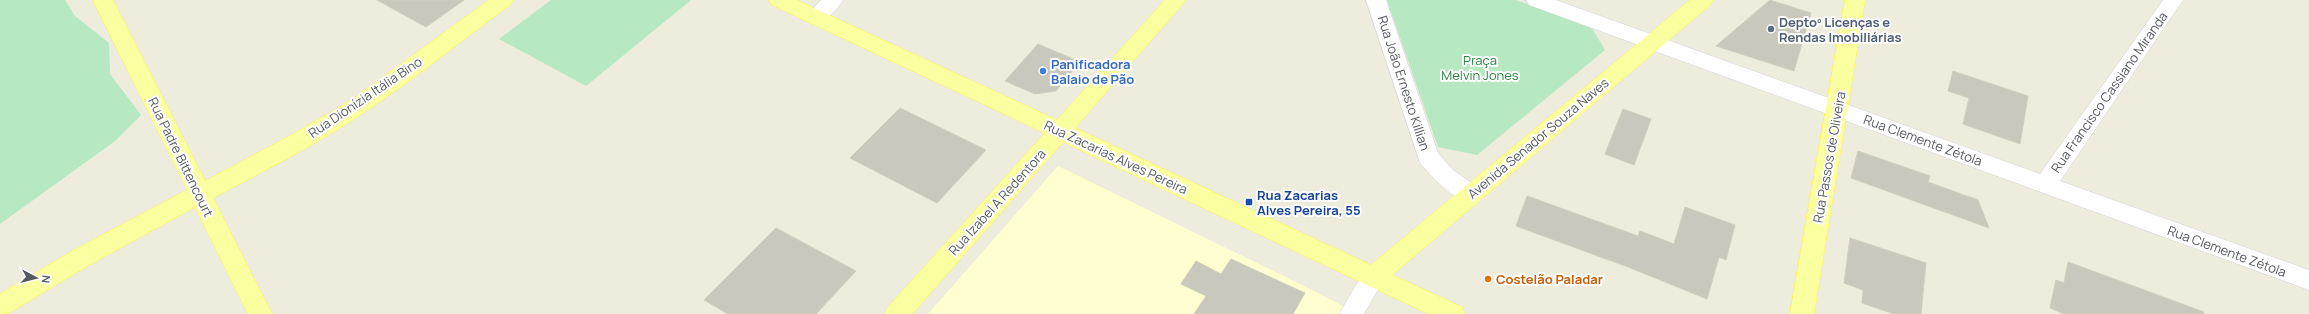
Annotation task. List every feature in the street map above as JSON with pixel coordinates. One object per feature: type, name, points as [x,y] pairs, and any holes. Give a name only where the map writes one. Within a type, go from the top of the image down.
[{"type":"main road","name":"Rua Padre Bittencourt","points":[[103,0],[260,314]]},
{"type":"main road","name":"Rua Dionízia Itália Bino","points":[[0,306],[97,249],[338,119],[503,0]]},
{"type":"main road","name":"Rua Zacarias Alves Pereira","points":[[779,0],[1453,314]]},
{"type":"main road","name":"Rua Izabel A Redentora","points":[[897,314],[1176,0]]},
{"type":"main road","name":"Avenida Senador Souza Naves","points":[[1374,277],[1703,0]]},
{"type":"main road","name":"Rua Passos de Oliveira","points":[[1802,314],[1855,0]]},
{"type":"street","points":[[815,17],[833,0]]},
{"type":"street","name":"Rua João Ernesto Killian","points":[[1376,0],[1428,157],[1445,176],[1472,195]]},
{"type":"street","name":"Rua Clemente Zétola","points":[[1536,0],[2309,280]]},
{"type":"street","name":"Rua Francisco Cassiano Miranda","points":[[2044,184],[2173,0]]},
{"type":"street","points":[[1351,314],[1374,277]]},
{"type":"shaded area","points":[[1058,166],[1300,284],[1359,314],[928,314]]},
{"type":"green space","points":[[0,0],[65,0],[75,16],[109,43],[110,74],[141,115],[115,141],[0,224]]},
{"type":"green space","points":[[551,0],[691,0],[586,86],[499,39]]},
{"type":"green space","name":"Praça Melvin Jones","points":[[1387,0],[1516,0],[1590,25],[1605,50],[1477,155],[1438,147]]},
{"type":"building","points":[[377,0],[464,0],[426,27]]},
{"type":"building","name":"Deptoº Licenças e Rendas Imobiliárias","points":[[1770,0],[1811,13],[1794,71],[1716,46]]},
{"type":"building","name":"Panificadora Balaio de Pão","points":[[1038,44],[1080,62],[1056,91],[1035,94],[1005,81]]},
{"type":"building","points":[[1953,71],[2028,96],[2020,144],[1963,124],[1969,98],[1948,91]]},
{"type":"building","points":[[900,108],[986,150],[937,203],[850,158]]},
{"type":"building","points":[[1623,109],[1651,119],[1634,165],[1605,154]]},
{"type":"building","points":[[1858,151],[1930,176],[1928,182],[1978,200],[1989,228],[1851,178]]},
{"type":"building","points":[[1527,196],[1638,236],[1640,231],[1674,244],[1685,207],[1735,225],[1726,260],[1719,257],[1707,299],[1628,267],[1516,226]]},
{"type":"building","points":[[776,228],[856,271],[816,314],[728,314],[704,300]]},
{"type":"building","points":[[1850,238],[1926,263],[1921,314],[1894,314],[1862,303],[1863,290],[1844,283]]},
{"type":"building","points":[[1231,259],[1305,293],[1293,314],[1194,314],[1206,296],[1181,284],[1196,261],[1221,274]]},
{"type":"building","points":[[2068,262],[2204,312],[2203,314],[2064,314],[2050,308],[2056,280],[2064,283]]},
{"type":"place","name":"Deptoº Licenças e Rendas Imobiliárias","points":[[1771,29]]},
{"type":"place","name":"Panificadora Balaio de Pão","points":[[1043,71]]},
{"type":"place","name":"Rua Zacarias Alves Pereira, 55","points":[[1249,202]]},
{"type":"place","name":"Costelão Paladar","points":[[1488,279]]}]
